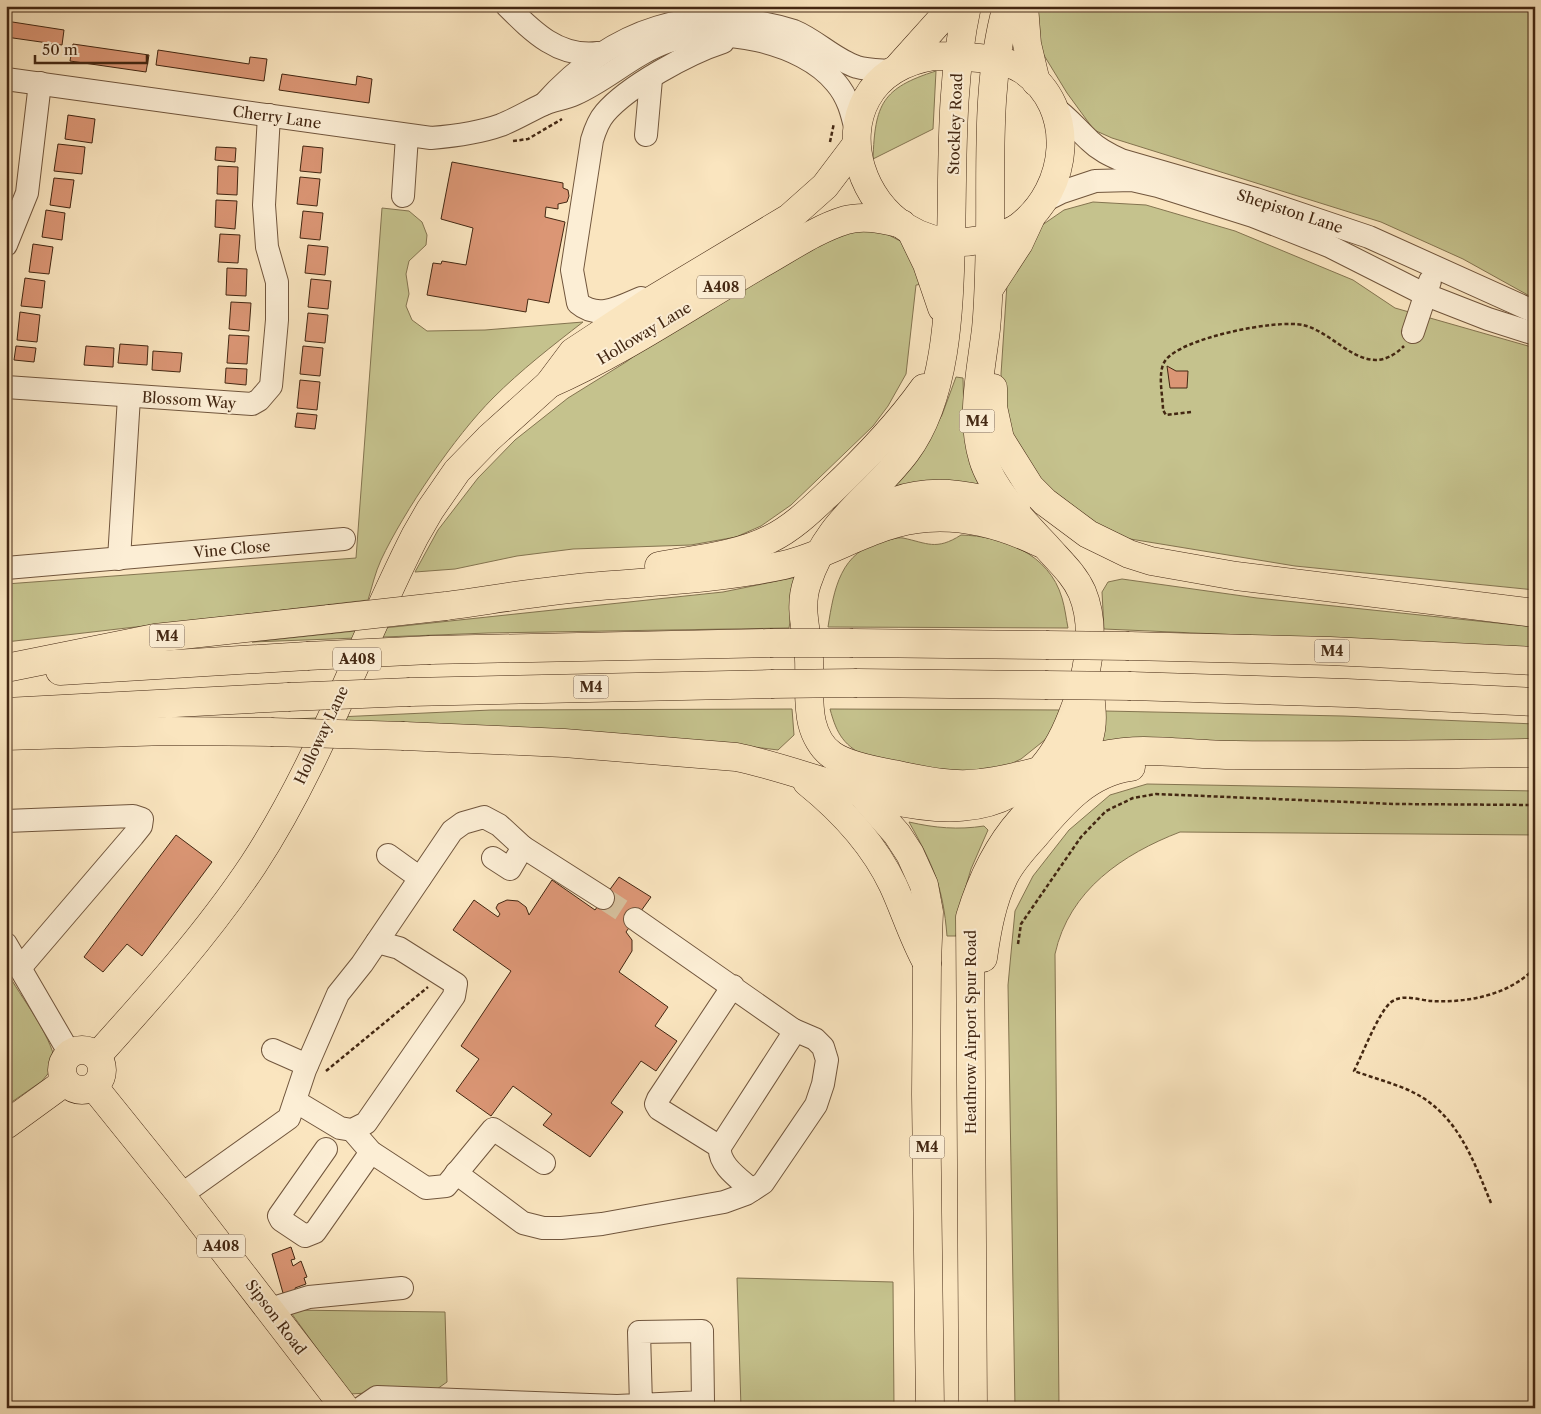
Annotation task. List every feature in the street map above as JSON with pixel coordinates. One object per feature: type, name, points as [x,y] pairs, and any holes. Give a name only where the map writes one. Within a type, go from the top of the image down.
[{"type":"main road","name":"A408","points":[[953,6],[895,68],[877,84],[849,131],[870,190],[877,202],[923,238],[951,242],[974,242],[1019,227],[1038,208]]},
{"type":"main road","name":"Stockley Road","points":[[951,242],[954,100],[958,56],[967,6]]},
{"type":"main road","points":[[990,238],[992,90],[995,61],[1007,6]]},
{"type":"main road","points":[[1024,6],[1027,44],[1036,82]]},
{"type":"main road","points":[[895,68],[934,56],[958,56],[995,61],[1022,70],[1036,82],[1052,106],[1059,124],[1062,150],[1058,169],[1038,208]]},
{"type":"main road","name":"Holloway Lane","points":[[84,1055],[192,948],[253,865],[312,756],[402,562],[430,510],[457,471],[548,384],[573,352],[649,302],[709,268],[789,218],[809,203],[825,186],[849,131]]},
{"type":"main road","name":"M4","points":[[988,291],[1038,208]]},
{"type":"main road","name":"Holloway Lane","points":[[548,384],[586,368],[826,228],[856,218],[884,219],[907,227]]},
{"type":"main road","name":"M4","points":[[907,227],[938,291],[946,326]]},
{"type":"main road","name":"M4","points":[[6,736],[168,731],[271,732],[564,743],[714,754],[759,762],[861,793],[914,805],[950,809],[967,807],[1002,797],[1041,770],[1053,757],[1069,725],[1087,665],[1089,625],[1083,594],[1070,572],[993,482],[983,461],[978,442],[978,396],[986,327],[990,238]]},
{"type":"main road","name":"M4","points":[[930,1408],[926,963],[929,912],[921,878],[898,834],[861,793],[820,742],[811,721],[809,657],[804,622],[804,601],[805,588],[818,556],[837,525],[889,472],[908,449],[934,394],[946,326],[951,242]]},
{"type":"main road","name":"M4","points":[[986,327],[992,357],[993,407],[1000,439],[1017,469],[1045,502],[1088,534],[1129,554],[1151,561],[1236,576],[1535,613]]},
{"type":"main road","name":"M4","points":[[598,586],[644,568],[744,549],[770,539],[792,526],[879,444],[906,414],[939,367]]},
{"type":"main road","name":"M4","points":[[809,657],[824,589],[844,545],[872,513],[898,499],[919,494],[976,497],[1012,506],[1030,514],[1087,553],[1130,571],[1179,580],[1236,576]]},
{"type":"main road","name":"M4","points":[[6,668],[155,638],[446,606],[598,586],[735,575],[818,556],[890,525],[940,517],[982,522],[1017,532],[1046,546]]},
{"type":"main road","name":"M4","points":[[6,674],[430,650],[654,644],[853,643],[1129,646],[1330,651],[1535,660]]},
{"type":"main road","name":"Heathrow Airport Spur Road","points":[[973,1408],[968,932],[970,917],[979,888],[1001,846],[1021,820],[1074,763],[1087,743],[1092,725],[1087,665]]},
{"type":"main road","name":"M4","points":[[6,712],[410,692],[857,683],[1131,686],[1535,702]]},
{"type":"main road","name":"M4","points":[[832,756],[864,768],[942,783],[984,783],[1074,763],[1142,751],[1229,755],[1535,753]]},
{"type":"main road","name":"M4","points":[[970,1056],[990,917],[1004,876],[1043,826],[1073,792],[1112,771],[1229,755]]},
{"type":"main road","name":"M4","points":[[796,772],[841,810],[874,852],[893,885],[913,938],[926,963]]},
{"type":"main road","points":[[84,1055],[102,1069],[99,1082],[88,1090],[76,1089],[65,1082],[62,1070],[66,1058],[84,1055]]},
{"type":"main road","points":[[6,1125],[65,1082]]},
{"type":"main road","name":"Sipson Road","points":[[94,1086],[270,1309],[345,1408]]},
{"type":"street","points":[[507,6],[550,43],[581,55],[598,53]]},
{"type":"street","name":"Cherry Lane","points":[[543,104],[565,80],[598,53],[622,37],[652,25],[689,17],[725,15],[752,18],[783,27],[857,67],[895,68]]},
{"type":"street","name":"Cherry Lane","points":[[6,79],[431,138],[481,131],[501,125],[543,104],[574,94],[634,57],[668,42],[708,36],[738,36],[782,49],[807,60],[829,75],[847,100],[849,131]]},
{"type":"street","points":[[709,268],[609,310],[594,312],[578,303],[572,270],[592,140],[598,124],[611,107],[680,59],[738,36]]},
{"type":"street","points":[[646,135],[651,79]]},
{"type":"street","points":[[6,245],[27,193],[40,83]]},
{"type":"street","name":"Shepiston Lane","points":[[1052,106],[1068,117],[1091,142],[1104,152],[1121,160],[1256,199],[1359,234],[1535,312]]},
{"type":"street","name":"Blossom Way","points":[[6,387],[252,404],[259,400],[271,386],[278,298],[277,282],[267,247],[264,204],[269,115]]},
{"type":"street","points":[[403,196],[407,136]]},
{"type":"street","name":"Shepiston Lane","points":[[1038,208],[1062,192],[1095,181],[1132,180],[1158,186],[1253,216],[1330,246],[1424,294],[1488,319],[1535,334]]},
{"type":"street","points":[[1413,332],[1424,294],[1436,268]]},
{"type":"street","points":[[119,559],[129,397]]},
{"type":"street","name":"Vine Close","points":[[6,568],[344,539]]},
{"type":"street","points":[[6,821],[133,816],[142,819],[141,826],[133,836],[20,968]]},
{"type":"street","points":[[181,1195],[289,1118],[294,1101],[315,1069],[338,994],[377,942],[452,831],[463,823],[484,817],[499,825],[523,847],[603,898]]},
{"type":"street","points":[[493,858],[510,869],[523,847]]},
{"type":"street","points":[[388,855],[420,878]]},
{"type":"street","points":[[456,1173],[523,1223],[543,1228],[561,1228],[612,1222],[724,1202],[763,1183],[816,1105],[827,1060],[823,1047],[815,1039],[794,1030],[635,919]]},
{"type":"street","points":[[294,1101],[340,1128],[352,1130],[366,1122],[454,996],[456,984],[403,950],[377,942]]},
{"type":"street","points":[[6,944],[20,968],[84,1055]]},
{"type":"street","points":[[720,1147],[659,1108],[656,1104],[733,986]]},
{"type":"street","points":[[752,1190],[724,1163],[720,1155],[720,1147],[794,1035],[794,1030]]},
{"type":"street","points":[[273,1050],[315,1069]]},
{"type":"street","points":[[352,1130],[371,1152],[426,1188],[446,1186],[493,1129],[544,1163]]},
{"type":"street","points":[[326,1149],[279,1216],[281,1220],[305,1236],[315,1232],[371,1152]]},
{"type":"street","points":[[270,1309],[309,1297],[402,1288]]},
{"type":"street","points":[[361,1408],[377,1397],[641,1405]]},
{"type":"path","points":[[829,149],[849,131]]},
{"type":"path","points":[[1191,412],[1166,415],[1163,410],[1162,369],[1165,361],[1173,353],[1209,336],[1282,324],[1301,324],[1322,332],[1354,355],[1373,360],[1399,351],[1413,332]]},
{"type":"path","points":[[1018,944],[1021,924],[1081,837],[1106,811],[1133,798],[1156,794],[1395,804],[1535,805]]},
{"type":"path","points":[[1491,1203],[1469,1149],[1443,1113],[1407,1089],[1354,1071],[1386,1008],[1395,1000],[1403,998],[1442,1001],[1491,995],[1515,985],[1535,968]]},
{"type":"path","points":[[315,1069],[435,981]]},
{"type":"shaded area","points":[[1038,6],[1535,6],[1535,299],[1463,259],[1381,222],[1112,138],[1094,130],[1067,93],[1042,52],[1037,30]]},
{"type":"shaded area","points":[[936,71],[933,129],[873,159],[876,124],[885,101],[904,84]]},
{"type":"shaded area","points":[[1093,202],[1146,205],[1235,231],[1353,280],[1395,308],[1535,348],[1535,590],[1295,566],[1112,536],[1093,526],[1023,464],[1004,413],[1001,374],[1007,284],[1035,230],[1064,210]]},
{"type":"shaded area","points":[[382,208],[409,211],[422,222],[427,235],[426,245],[409,261],[406,274],[409,294],[406,306],[412,320],[427,331],[485,330],[583,322],[548,349],[493,398],[463,432],[431,475],[403,519],[379,565],[368,600],[6,642],[6,584],[356,558]]},
{"type":"shaded area","points":[[849,230],[879,230],[906,244],[925,284],[916,285],[906,374],[888,406],[873,426],[791,505],[761,526],[736,537],[691,545],[573,549],[517,556],[455,569],[415,572],[438,530],[478,478],[515,440],[568,398],[626,362],[677,325],[831,237]]},
{"type":"shaded area","points":[[956,377],[963,378],[964,416],[988,488],[917,484],[894,487],[895,479],[928,439],[942,415]]},
{"type":"shaded area","points":[[961,535],[977,536],[1008,544],[1022,550],[1035,559],[1056,582],[1062,598],[1068,628],[828,627],[837,586],[849,563],[858,553],[869,546],[896,538],[938,544],[945,543]]},
{"type":"shaded area","points":[[797,577],[789,628],[488,633],[252,642],[723,592]]},
{"type":"shaded area","points":[[1122,579],[1257,598],[1535,627],[1535,648],[1104,629],[1102,592],[1108,582]]},
{"type":"shaded area","points":[[792,709],[794,735],[778,750],[714,742],[272,720],[491,710]]},
{"type":"shaded area","points":[[830,709],[1065,710],[1051,735],[1021,759],[1006,766],[966,776],[869,758],[860,754],[839,733]]},
{"type":"shaded area","points":[[1105,711],[1343,716],[1535,724],[1535,744],[1098,748]]},
{"type":"shaded area","points":[[1147,784],[1535,791],[1535,835],[1180,832],[1138,851],[1119,863],[1101,877],[1086,893],[1072,911],[1062,931],[1055,954],[1059,1408],[1015,1408],[1008,985],[1015,911],[1033,876],[1069,830],[1110,795]]},
{"type":"shaded area","points":[[909,822],[946,828],[984,826],[988,830],[971,869],[961,903],[956,936],[947,936],[943,903],[936,876]]},
{"type":"shaded area","points":[[6,970],[41,1027],[56,1064],[42,1081],[6,1106]]},
{"type":"shaded area","points":[[737,1278],[893,1282],[894,1408],[741,1408]]},
{"type":"shaded area","points":[[289,1310],[445,1312],[447,1382],[437,1389],[350,1394]]},
{"type":"building","points":[[6,21],[64,30],[62,45],[6,37]]},
{"type":"building","points":[[73,44],[149,55],[146,72],[70,61]]},
{"type":"building","points":[[158,50],[249,64],[250,57],[267,59],[264,81],[156,65]]},
{"type":"building","points":[[282,74],[356,85],[357,76],[372,79],[369,103],[279,90]]},
{"type":"building","points":[[68,115],[95,119],[92,143],[65,139]]},
{"type":"building","points":[[58,144],[85,147],[82,174],[54,171]]},
{"type":"building","points":[[303,146],[323,148],[321,173],[300,171]]},
{"type":"building","points":[[216,147],[236,148],[235,162],[215,160]]},
{"type":"building","points":[[452,162],[563,183],[563,188],[568,190],[567,202],[558,204],[558,209],[546,207],[545,217],[565,222],[549,303],[528,299],[526,312],[427,295],[433,263],[441,264],[442,261],[466,265],[473,228],[441,219]]},
{"type":"building","points":[[218,166],[238,167],[237,195],[217,194]]},
{"type":"building","points":[[300,177],[320,179],[317,206],[297,204]]},
{"type":"building","points":[[54,178],[74,180],[70,208],[50,205]]},
{"type":"building","points":[[216,200],[237,201],[235,229],[215,227]]},
{"type":"building","points":[[46,210],[65,213],[62,240],[42,237]]},
{"type":"building","points":[[303,211],[323,213],[320,240],[300,238]]},
{"type":"building","points":[[220,234],[240,235],[238,263],[218,262]]},
{"type":"building","points":[[33,244],[53,247],[49,274],[29,272]]},
{"type":"building","points":[[308,245],[328,247],[325,275],[305,273]]},
{"type":"building","points":[[227,268],[247,269],[246,296],[226,295]]},
{"type":"building","points":[[25,278],[45,281],[42,308],[21,306]]},
{"type":"building","points":[[311,279],[331,281],[328,309],[308,307]]},
{"type":"building","points":[[231,302],[251,303],[249,331],[229,329]]},
{"type":"building","points":[[20,312],[40,315],[37,342],[17,340]]},
{"type":"building","points":[[308,313],[328,315],[325,343],[305,341]]},
{"type":"building","points":[[229,335],[249,336],[247,364],[227,363]]},
{"type":"building","points":[[120,344],[148,346],[147,365],[118,363]]},
{"type":"building","points":[[16,346],[36,348],[34,362],[14,360]]},
{"type":"building","points":[[86,346],[114,348],[113,367],[84,365]]},
{"type":"building","points":[[303,346],[323,348],[320,376],[300,374]]},
{"type":"building","points":[[153,351],[182,353],[180,372],[152,370]]},
{"type":"building","points":[[1167,366],[1176,371],[1188,371],[1187,388],[1170,388]]},
{"type":"building","points":[[226,368],[247,369],[246,385],[225,383]]},
{"type":"building","points":[[300,380],[320,382],[317,410],[297,408]]},
{"type":"building","points":[[297,413],[317,415],[315,429],[295,427]]},
{"type":"building","points":[[176,835],[212,862],[142,956],[127,944],[103,972],[84,957]]},
{"type":"building","points":[[619,877],[651,897],[626,932],[632,940],[632,951],[619,972],[668,1007],[655,1026],[677,1041],[656,1071],[641,1061],[611,1103],[623,1112],[590,1157],[543,1125],[552,1114],[513,1086],[491,1116],[456,1091],[479,1059],[461,1046],[511,971],[453,930],[474,900],[498,917],[500,914],[496,908],[498,904],[507,900],[518,901],[526,907],[529,915],[552,880],[595,910]]},
{"type":"building","points":[[291,1247],[295,1259],[291,1260],[293,1266],[301,1261],[307,1277],[304,1278],[306,1284],[295,1288],[296,1291],[283,1293],[272,1254]]},
{"type":"tunnel","points":[[603,898],[635,919]]}]
